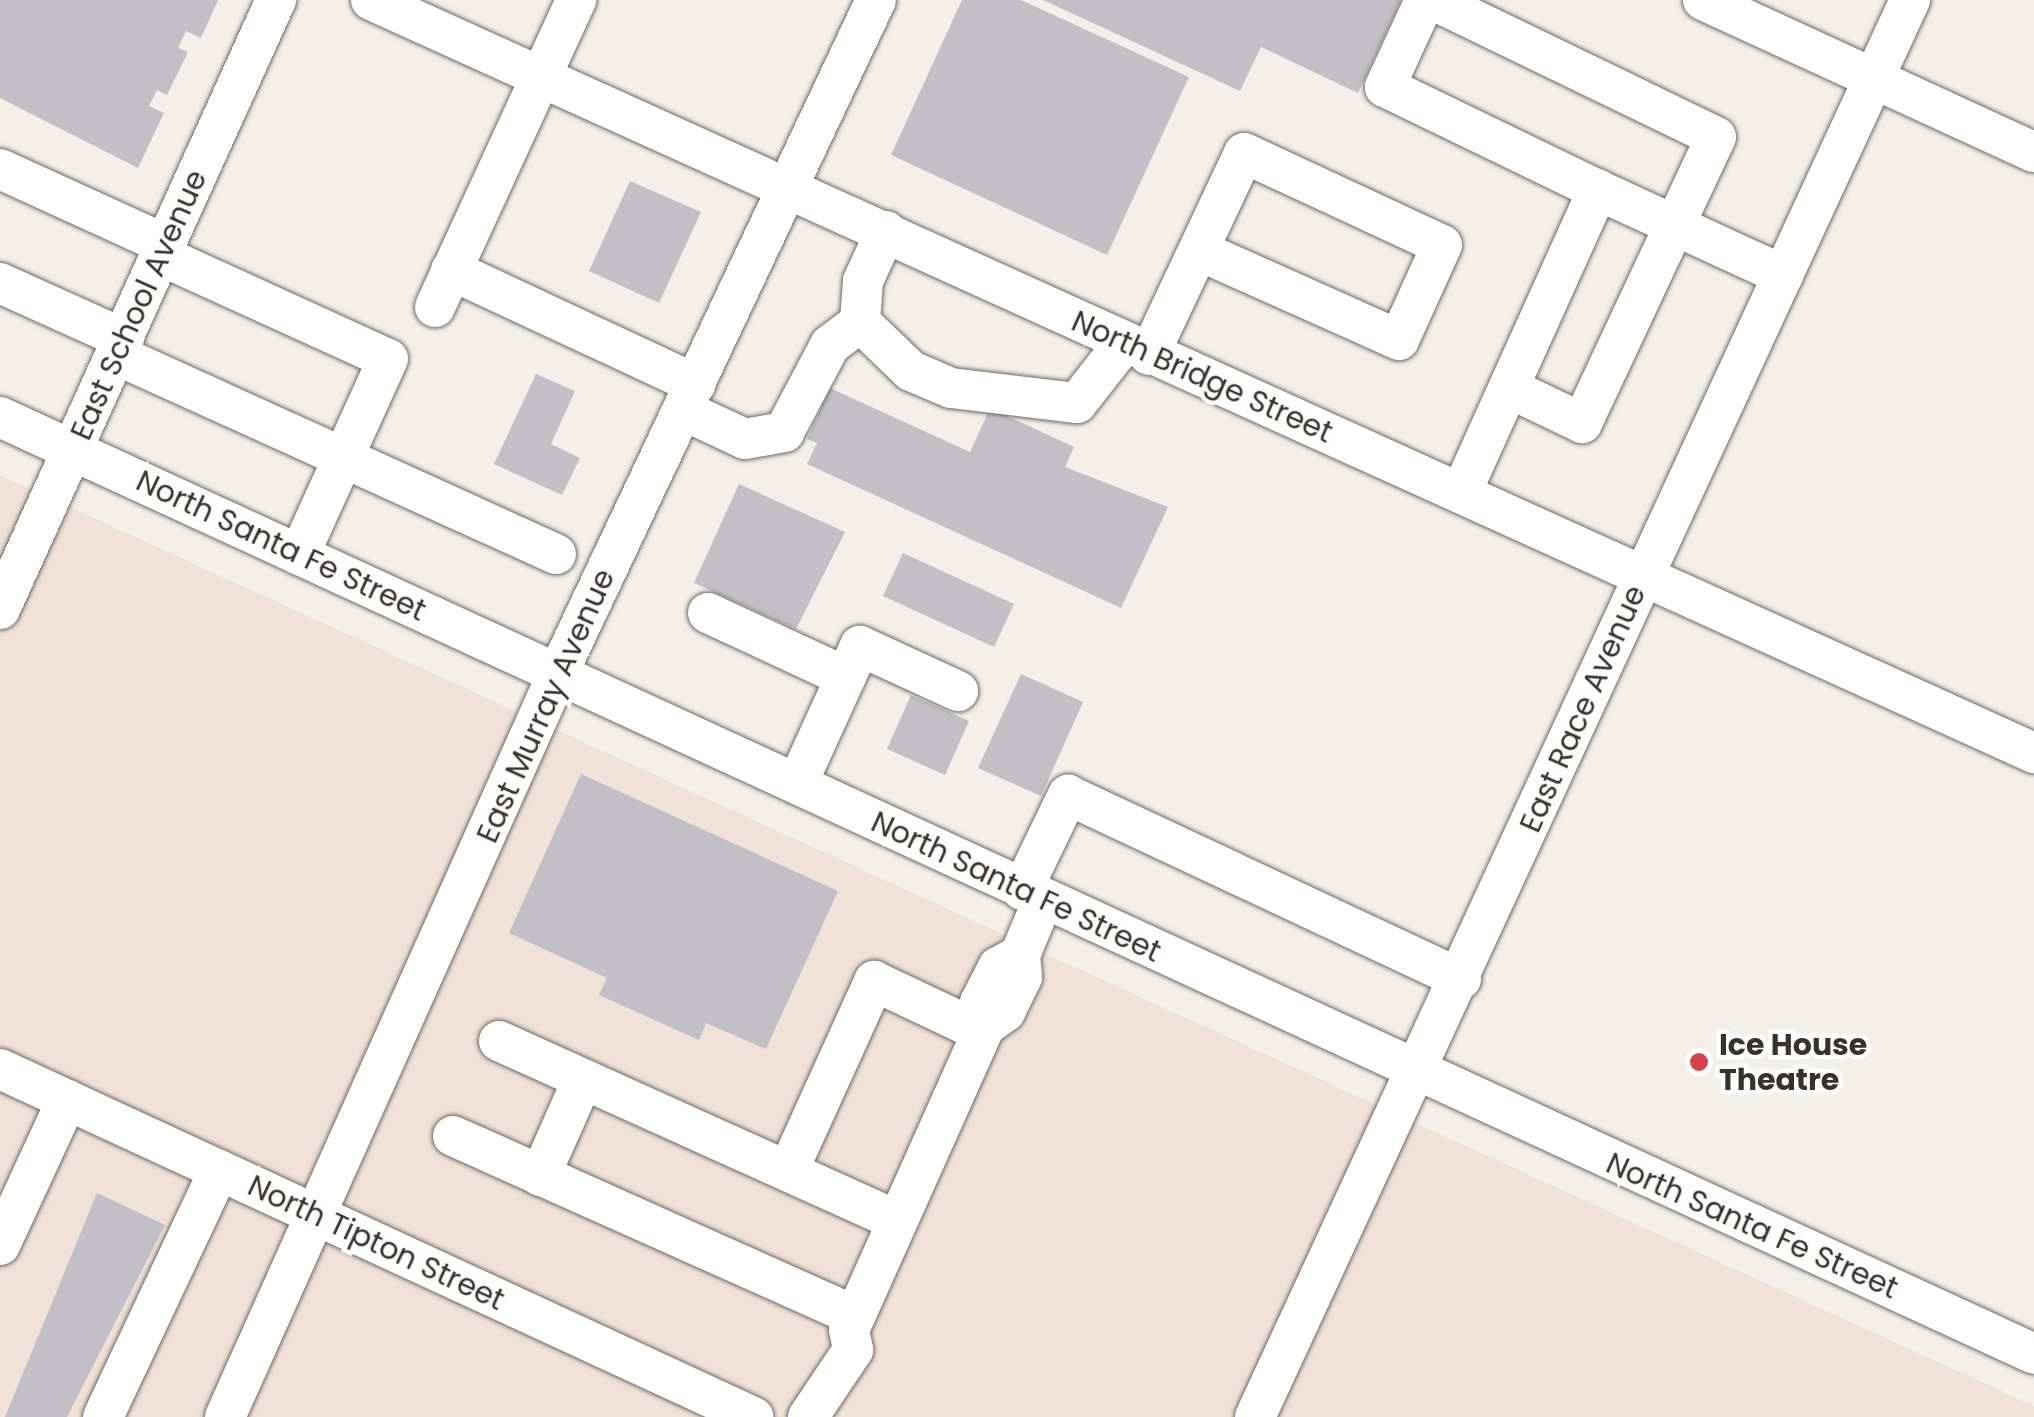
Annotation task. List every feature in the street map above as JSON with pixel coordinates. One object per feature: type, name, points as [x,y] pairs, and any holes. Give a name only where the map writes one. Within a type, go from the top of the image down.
[{"type":"street","name":"East School Avenue","points":[[0,608],[276,0]]},
{"type":"street","name":"North Bridge Street","points":[[371,0],[790,186],[1136,349],[2034,753]]},
{"type":"street","points":[[434,307],[576,0]]},
{"type":"street","name":"East Murray Avenue","points":[[225,1417],[558,673],[876,0]]},
{"type":"street","points":[[1425,0],[1385,87],[1783,275]]},
{"type":"street","points":[[1433,0],[1716,137],[1582,423],[1509,388]]},
{"type":"street","points":[[1703,0],[2034,152]]},
{"type":"street","name":"East Race Avenue","points":[[1255,1417],[1419,1076],[1910,0]]},
{"type":"street","points":[[860,322],[911,371],[951,388],[1042,402],[1077,403],[1136,349],[1200,251],[1244,153],[1442,245],[1399,340],[1200,251]]},
{"type":"street","points":[[0,169],[388,360],[299,554]]},
{"type":"street","points":[[1462,493],[1598,190]]},
{"type":"street","points":[[451,270],[690,397],[746,439],[784,432],[830,345],[860,322],[863,282],[886,231]]},
{"type":"street","points":[[0,282],[120,347],[344,457],[556,554]]},
{"type":"street","name":"North Santa Fe Street","points":[[0,417],[1419,1076],[2034,1354]]},
{"type":"street","points":[[708,613],[846,676]]},
{"type":"street","points":[[797,784],[860,646],[958,691]]},
{"type":"street","points":[[814,1406],[816,1368],[830,1339],[852,1323],[984,1029],[980,1002],[998,967],[1020,955],[1032,895],[1068,795],[1462,979]]},
{"type":"street","points":[[788,1171],[874,981],[984,1029]]},
{"type":"street","points":[[499,1041],[897,1221]]},
{"type":"street","name":"North Tipton Street","points":[[0,1068],[752,1417]]},
{"type":"street","points":[[540,1176],[583,1078]]},
{"type":"street","points":[[0,1245],[68,1100]]},
{"type":"street","points":[[453,1136],[852,1323]]},
{"type":"street","points":[[103,1417],[219,1170]]},
{"type":"shaded area","points":[[0,475],[2034,1406],[2034,1417],[0,1417]]},
{"type":"building","points":[[0,0],[218,0],[201,38],[186,31],[178,48],[188,52],[167,95],[157,90],[149,106],[164,113],[138,168],[0,98]]},
{"type":"building","points":[[962,0],[1021,0],[1189,77],[1107,255],[891,155]]},
{"type":"building","points":[[1043,0],[1401,0],[1358,93],[1261,47],[1240,91]]},
{"type":"building","points":[[630,181],[701,212],[659,303],[589,271]]},
{"type":"building","points":[[536,374],[575,391],[551,444],[580,458],[562,495],[494,464]]},
{"type":"building","points":[[830,388],[970,452],[990,408],[1074,447],[1065,467],[1168,507],[1121,608],[807,464],[817,443],[807,439]]},
{"type":"building","points":[[739,484],[845,532],[796,629],[694,583]]},
{"type":"building","points":[[903,553],[1014,604],[994,647],[883,596]]},
{"type":"building","points":[[1021,674],[1083,702],[1041,796],[978,768]]},
{"type":"building","points":[[911,695],[969,721],[945,775],[887,749]]},
{"type":"building","points":[[581,774],[838,891],[766,1049],[706,1023],[699,1040],[599,995],[607,978],[509,933]]},
{"type":"building","points":[[97,1193],[165,1225],[67,1417],[5,1417]]},
{"type":"place","name":"Ice House Theatre","points":[[1699,1062]]}]
